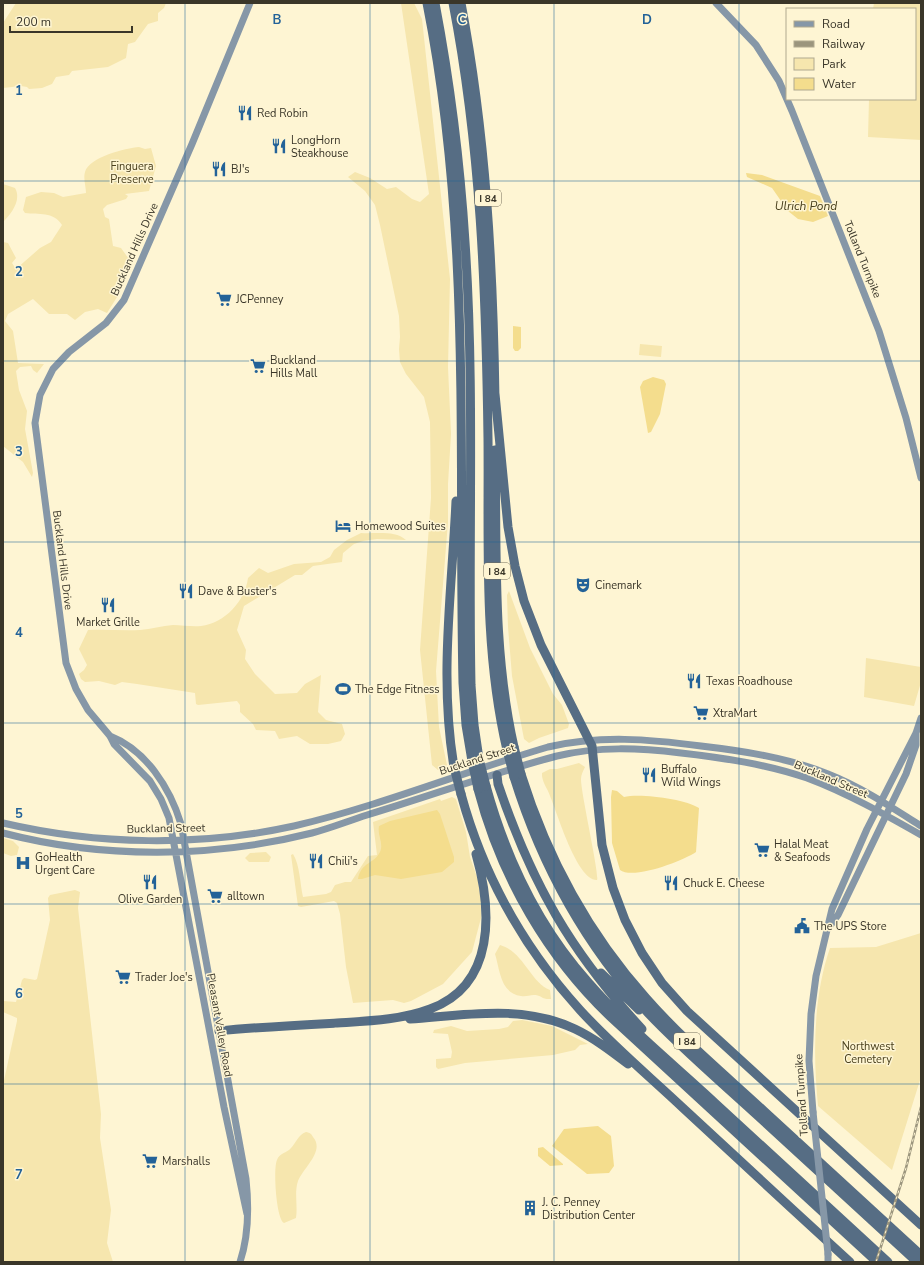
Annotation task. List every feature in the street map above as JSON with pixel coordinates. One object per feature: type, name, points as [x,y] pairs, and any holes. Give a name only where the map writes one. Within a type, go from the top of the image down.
[{"type":"highway","points":[[427,3],[443,100],[455,212],[460,307],[463,683],[466,725],[497,847],[515,888],[543,936],[580,985],[615,1021],[877,1262]]},
{"type":"highway","points":[[435,3],[455,129],[465,241],[469,364],[471,685],[476,760]]},
{"type":"highway","points":[[453,3],[469,103],[482,223],[486,311],[490,639],[496,693],[511,749]]},
{"type":"highway","name":"I 84","points":[[461,3],[477,101],[488,200],[493,282],[498,634],[511,749],[518,775],[566,883],[600,939],[636,987],[685,1038],[921,1255]]},
{"type":"highway","points":[[495,394],[508,527],[520,585],[543,650],[590,740],[593,749],[602,839],[609,877],[625,920],[648,962],[673,996],[692,1016],[921,1225]]},
{"type":"highway","points":[[462,436],[457,462],[456,513],[446,657],[447,710],[454,767],[461,794],[484,861],[502,900],[543,965],[588,1019],[850,1262]]},
{"type":"highway","points":[[497,775],[502,782],[530,859],[553,903],[576,939],[610,982],[668,1036],[680,1045]]},
{"type":"highway","points":[[497,775],[498,784],[522,851],[542,893],[562,927],[608,990],[687,1077]]},
{"type":"highway","points":[[518,775],[540,847],[580,922],[606,960],[634,996],[680,1045],[917,1262]]},
{"type":"highway","points":[[482,787],[515,868],[534,906],[558,944],[581,974],[603,998],[687,1077],[888,1262]]},
{"type":"highway","points":[[387,1019],[423,1012],[442,1004],[463,987],[479,963],[486,937],[487,906],[483,879],[468,818]]},
{"type":"highway","points":[[215,1031],[387,1019],[410,1019],[497,1013],[526,1014],[547,1019],[576,1029],[601,1044],[680,1105]]},
{"type":"main road","name":"Buckland Hills Drive","points":[[174,840],[166,811],[155,789],[144,774],[114,744],[110,736],[94,718],[81,700],[71,679],[65,659],[36,433],[38,402],[44,384],[56,365],[69,352],[106,323],[124,300],[192,144],[250,3]]},
{"type":"main road","name":"Tolland Turnpike","points":[[716,3],[756,45],[774,72],[786,97]]},
{"type":"main road","name":"Tolland Turnpike","points":[[788,100],[879,330],[906,418],[921,478]]},
{"type":"main road","name":"Tolland Turnpike","points":[[828,1262],[813,1112],[809,1051],[811,1011],[818,967],[829,927],[832,909],[876,810],[916,733],[921,718]]},
{"type":"main road","name":"Tolland Turnpike","points":[[829,927],[838,915],[914,754],[916,733]]},
{"type":"main road","name":"Buckland Hills Drive","points":[[110,736],[120,740],[136,753],[161,779],[174,804],[185,840]]},
{"type":"main road","name":"Buckland Street","points":[[3,823],[56,833],[120,840],[185,840],[226,837],[275,830],[325,818],[548,747],[590,740],[615,738],[645,739],[761,755],[826,773],[856,787],[921,826]]},
{"type":"main road","name":"Buckland Street","points":[[3,833],[53,843],[115,850],[186,850],[234,847],[277,840],[328,828],[557,756],[593,749],[648,749],[758,764],[816,782],[876,810],[921,835]]},
{"type":"main road","points":[[493,765],[497,775]]},
{"type":"main road","points":[[275,830],[277,840]]},
{"type":"main road","points":[[53,843],[56,833]]},
{"type":"main road","name":"Pleasant Valley Road","points":[[174,840],[192,937],[234,1116],[246,1179],[248,1199],[246,1236],[240,1262]]},
{"type":"main road","name":"Pleasant Valley Road","points":[[185,840],[202,939],[226,1118],[247,1214]]},
{"type":"main road","points":[[192,937],[202,939]]},
{"type":"main road","points":[[226,1118],[234,1116]]},
{"type":"green space","points":[[16,3],[166,3],[164,8],[158,13],[158,21],[148,24],[135,42],[128,44],[126,58],[108,67],[72,71],[69,75],[56,77],[52,84],[42,88],[29,89],[21,86],[3,88],[3,23]]},
{"type":"green space","points":[[401,3],[414,3],[422,19],[450,279],[448,367],[451,434],[448,484],[448,522],[436,671],[439,727],[447,765],[443,769],[438,770],[432,765],[420,650],[431,498],[430,422],[424,397],[406,374],[400,362],[399,316],[375,205],[365,191],[348,177],[355,172],[370,178],[387,189],[396,187],[412,199],[420,202],[429,194]]},
{"type":"green space","points":[[874,3],[921,3],[921,140],[868,137],[869,100],[916,100],[916,8],[873,8]]},
{"type":"green space","name":"Finguera Preserve","points":[[139,147],[145,149],[151,148],[156,166],[149,191],[125,194],[128,196],[126,199],[107,205],[103,209],[105,217],[109,219],[113,246],[121,248],[131,262],[119,294],[107,313],[98,309],[85,312],[75,320],[67,314],[49,314],[33,299],[8,314],[5,321],[13,331],[18,363],[44,364],[37,373],[31,366],[20,367],[16,371],[19,390],[27,411],[25,429],[33,473],[32,477],[23,462],[3,446],[3,242],[8,243],[16,258],[12,263],[16,269],[40,248],[51,242],[62,225],[50,216],[25,213],[23,210],[26,197],[41,192],[54,193],[63,197],[86,193],[84,174],[93,162],[117,151]]},
{"type":"green space","points":[[3,184],[15,188],[17,197],[15,206],[3,222]]},
{"type":"green space","points":[[640,344],[662,346],[661,357],[639,355]]},
{"type":"green space","points":[[361,533],[385,533],[402,537],[406,540],[377,539],[363,541],[354,544],[343,553],[342,562],[313,566],[302,575],[295,575],[244,606],[237,630],[246,650],[245,659],[255,674],[275,694],[297,693],[305,684],[321,675],[318,712],[326,720],[342,724],[345,734],[341,741],[328,744],[310,744],[297,736],[279,739],[275,731],[256,730],[253,724],[240,712],[240,705],[237,701],[198,705],[196,704],[195,693],[122,682],[115,685],[99,681],[85,682],[81,679],[79,674],[87,665],[79,649],[88,630],[140,630],[173,625],[201,626],[210,624],[226,616],[232,610],[243,595],[248,578],[259,568],[268,573],[294,564],[321,562],[330,557],[334,550],[347,540]]},
{"type":"green space","points":[[509,591],[530,648],[553,694],[562,705],[569,724],[568,728],[529,743],[524,739],[512,676],[508,627],[507,595]]},
{"type":"green space","points":[[866,658],[921,667],[921,682],[914,706],[864,697]]},
{"type":"green space","points":[[579,763],[585,767],[581,778],[596,865],[597,880],[590,877],[582,870],[575,858],[549,793],[543,782],[542,776],[542,773],[550,769],[557,769]]},
{"type":"green space","points":[[452,797],[456,799],[466,832],[470,857],[478,880],[481,901],[481,918],[472,952],[443,984],[411,1001],[404,1003],[393,1000],[353,1003],[346,967],[340,914],[337,903],[334,901],[301,907],[298,906],[291,855],[293,854],[297,864],[303,897],[326,894],[331,892],[335,885],[351,882],[368,856],[377,855],[373,822],[440,799],[441,801]]},
{"type":"green space","points":[[3,838],[13,841],[19,847],[17,855],[11,856],[3,853]]},
{"type":"green space","points":[[266,852],[271,857],[269,862],[249,862],[245,858],[250,853]]},
{"type":"green space","points":[[75,890],[80,892],[78,908],[101,1114],[100,1138],[111,1210],[107,1243],[113,1262],[3,1262],[3,1085],[17,1018],[3,1012],[3,1001],[16,1002],[22,980],[24,978],[37,979],[50,920],[48,898],[50,895]]},
{"type":"green space","name":"Northwest Cemetery","points":[[921,933],[921,1077],[892,1170],[818,1106],[815,1067],[817,1006],[824,967],[830,948],[876,947]]},
{"type":"green space","points":[[500,945],[515,954],[537,981],[550,990],[551,999],[545,999],[536,995],[521,996],[514,994],[505,986],[495,954]]},
{"type":"green space","points":[[522,1020],[552,1026],[588,1044],[580,1045],[575,1050],[553,1055],[465,1063],[438,1069],[436,1067],[436,1059],[451,1058],[452,1052],[448,1034],[433,1033],[434,1030],[451,1026],[467,1031],[499,1029],[508,1027],[513,1021]]},
{"type":"green space","points":[[306,1132],[312,1135],[316,1142],[317,1148],[298,1181],[296,1190],[296,1218],[284,1223],[281,1219],[277,1203],[275,1173],[277,1160],[279,1156],[289,1150],[299,1137]]},
{"type":"water","name":"Ulrich Pond","points":[[746,173],[762,175],[820,196],[828,216],[813,222],[798,219],[788,211],[772,188],[747,177]]},
{"type":"water","points":[[513,326],[521,327],[521,348],[518,351],[515,351],[513,348]]},
{"type":"water","points":[[653,377],[664,380],[666,384],[660,414],[651,432],[648,433],[640,387],[643,381]]},
{"type":"water","points":[[612,790],[617,791],[624,797],[651,796],[684,802],[699,808],[696,852],[670,864],[646,871],[636,873],[620,870],[612,843]]},
{"type":"water","points":[[437,810],[440,814],[454,857],[454,862],[442,872],[401,879],[375,875],[358,879],[362,869],[380,852],[381,845],[379,826],[390,821]]},
{"type":"water","points":[[598,1126],[611,1136],[614,1166],[609,1173],[587,1174],[552,1146],[564,1129]]},
{"type":"water","points":[[543,1147],[563,1165],[550,1166],[538,1156],[538,1148]]},
{"type":"railway","points":[[876,1262],[906,1168],[921,1107]]},
{"type":"place","name":"Red Robin","points":[[245,113]]},
{"type":"place","name":"LongHorn Steakhouse","points":[[279,146]]},
{"type":"place","name":"BJ's","points":[[219,169]]},
{"type":"place","name":"JCPenney","points":[[224,299]]},
{"type":"place","name":"Buckland Hills Mall","points":[[258,366]]},
{"type":"place","name":"Homewood Suites","points":[[343,526]]},
{"type":"place","name":"Cinemark","points":[[583,585]]},
{"type":"place","name":"Dave & Buster's","points":[[186,591]]},
{"type":"place","name":"Market Grille","points":[[108,605]]},
{"type":"place","name":"Texas Roadhouse","points":[[694,681]]},
{"type":"place","name":"The Edge Fitness","points":[[343,689]]},
{"type":"place","name":"XtraMart","points":[[701,713]]},
{"type":"place","name":"Buffalo Wild Wings","points":[[649,775]]},
{"type":"place","name":"Halal Meat & Seafoods","points":[[762,850]]},
{"type":"place","name":"Chili's","points":[[316,861]]},
{"type":"place","name":"GoHealth Urgent Care","points":[[23,863]]},
{"type":"place","name":"Olive Garden","points":[[150,882]]},
{"type":"place","name":"Chuck E. Cheese","points":[[671,883]]},
{"type":"place","name":"alltown","points":[[215,896]]},
{"type":"place","name":"The UPS Store","points":[[802,926]]},
{"type":"place","name":"Trader Joe's","points":[[123,977]]},
{"type":"place","name":"Marshalls","points":[[150,1161]]},
{"type":"place","name":"J. C. Penney Distribution Center","points":[[530,1208]]}]
